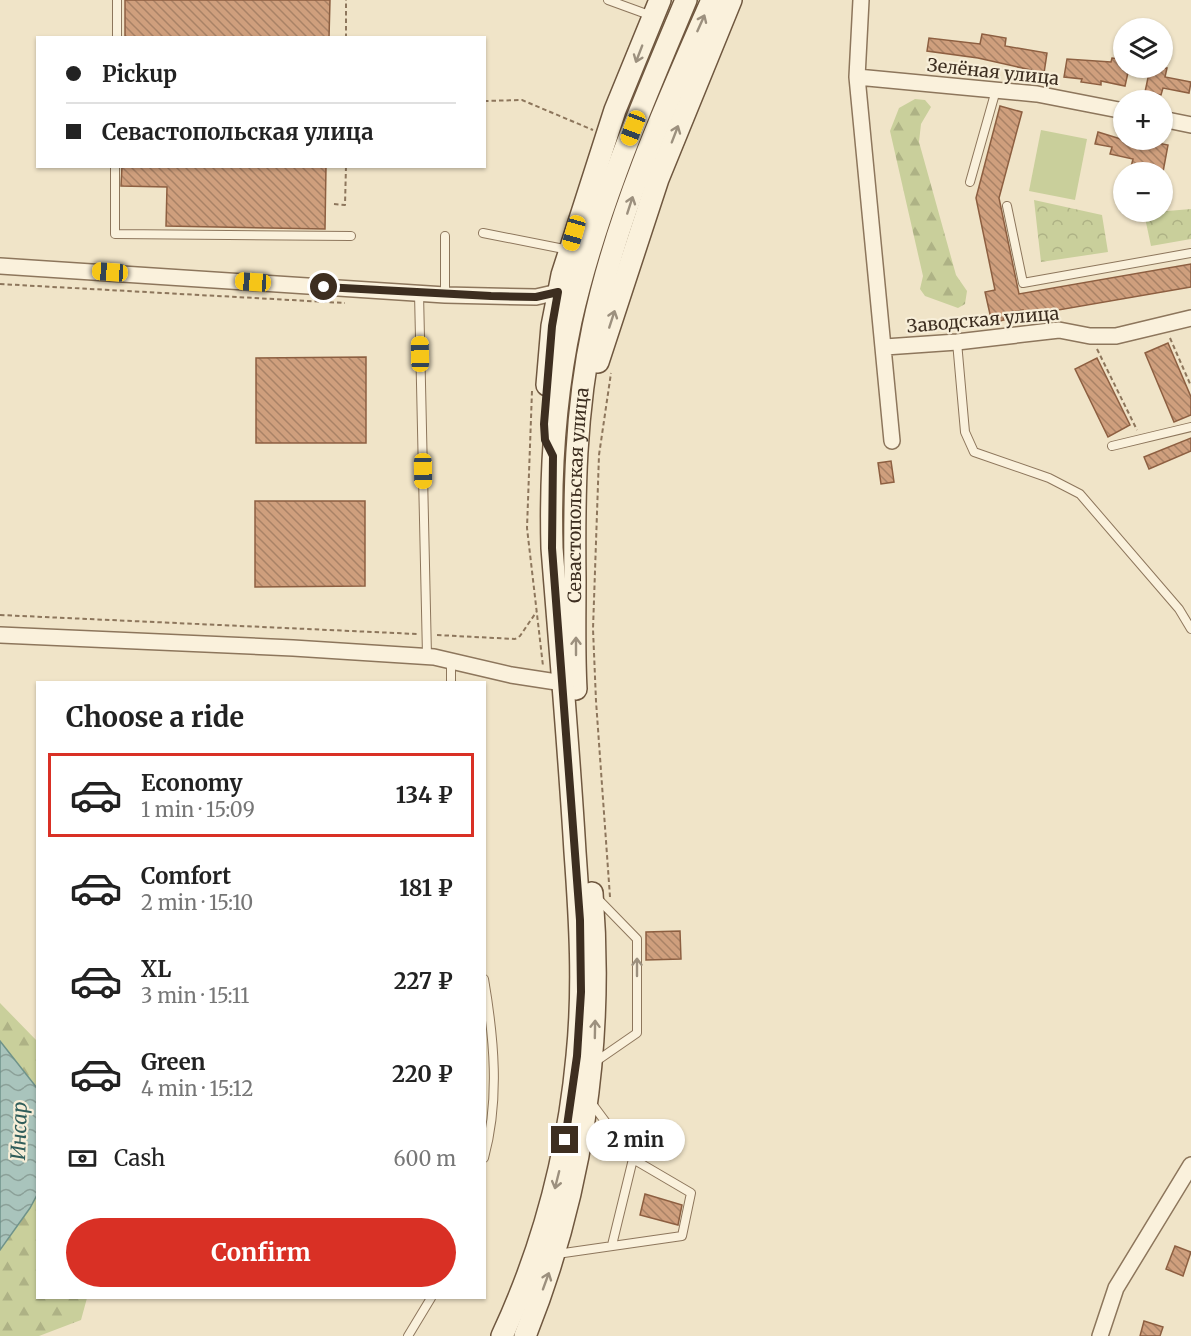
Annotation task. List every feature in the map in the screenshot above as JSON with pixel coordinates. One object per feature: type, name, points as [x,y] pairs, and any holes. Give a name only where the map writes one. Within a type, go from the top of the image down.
[{"type":"main road","points":[[553,456],[545,440],[544,424],[552,326],[558,292],[579,252],[629,138],[686,0]]},
{"type":"main road","name":"Севастопольская улица","points":[[525,1336],[556,1254],[579,1158],[595,1040],[596,947],[576,682],[573,492],[593,328],[612,260],[666,107],[712,0]]},
{"type":"main road","points":[[576,455],[586,431],[595,370],[658,179],[731,0]]},
{"type":"main road","points":[[579,252],[615,110],[657,8]]},
{"type":"main road","name":"Севастопольская улица","points":[[502,1336],[521,1296],[539,1245],[559,1174],[577,1056],[581,992],[580,920],[552,548],[553,456],[579,252]]},
{"type":"street","points":[[861,0],[857,78],[885,347],[892,441]]},
{"type":"street","name":"Зелёная улица","points":[[857,78],[1037,94],[1113,109]]},
{"type":"street","points":[[1173,121],[1191,125]]},
{"type":"street","points":[[0,266],[445,295],[536,297],[558,292]]},
{"type":"street","name":"Заводская улица","points":[[885,347],[957,342],[1059,330],[1090,336],[1116,336],[1191,318]]},
{"type":"street","points":[[0,635],[427,656],[451,659],[512,675],[563,683]]},
{"type":"street","points":[[1100,1336],[1116,1288],[1191,1165]]},
{"type":"lane","points":[[117,0],[117,36]]},
{"type":"lane","points":[[608,0],[657,8]]},
{"type":"lane","points":[[970,182],[996,90]]},
{"type":"lane","points":[[115,168],[115,234],[351,236]]},
{"type":"lane","points":[[1006,206],[1023,283],[1191,253]]},
{"type":"lane","points":[[483,233],[579,252]]},
{"type":"lane","points":[[445,236],[445,295]]},
{"type":"lane","points":[[419,293],[427,656]]},
{"type":"lane","points":[[957,342],[965,432],[974,452],[1049,478],[1080,494],[1179,609],[1191,629]]},
{"type":"lane","points":[[1112,446],[1191,427]]},
{"type":"lane","points":[[451,659],[451,681]]},
{"type":"lane","points":[[591,1065],[637,1033],[637,939],[592,892]]},
{"type":"lane","points":[[486,996],[495,1074],[490,1136],[486,1151]]},
{"type":"lane","points":[[556,1254],[682,1236],[691,1193],[633,1159],[587,1097]]},
{"type":"lane","points":[[612,1245],[633,1159]]},
{"type":"lane","points":[[408,1336],[430,1299]]},
{"type":"path","points":[[346,0],[346,36]]},
{"type":"path","points":[[486,100],[522,100],[593,130]]},
{"type":"path","points":[[334,204],[345,204],[345,168]]},
{"type":"path","points":[[0,284],[350,304]]},
{"type":"path","points":[[1164,325],[1191,386]]},
{"type":"path","points":[[1090,336],[1142,439]]},
{"type":"path","points":[[612,368],[599,455],[593,629],[612,915]]},
{"type":"path","points":[[0,615],[515,639],[520,636],[538,610]]},
{"type":"green space","points":[[915,99],[925,100],[931,107],[921,124],[919,142],[956,275],[967,291],[965,304],[958,308],[925,296],[920,289],[923,276],[890,131],[899,108]]},
{"type":"green space","points":[[1041,130],[1087,139],[1075,200],[1029,191]]},
{"type":"green space","points":[[1034,200],[1102,215],[1108,252],[1041,262]]},
{"type":"green space","points":[[1191,209],[1191,239],[1151,246],[1146,222],[1173,222],[1173,211]]},
{"type":"green space","points":[[0,1003],[36,1040],[36,1087],[0,1041]]},
{"type":"green space","points":[[36,1195],[36,1299],[87,1299],[81,1320],[39,1336],[0,1336],[0,1250],[30,1208]]},
{"type":"water","name":"Инсар","points":[[0,1041],[36,1087],[36,1197],[0,1250]]},
{"type":"building","points":[[125,0],[330,0],[329,36],[125,36]]},
{"type":"building","points":[[982,34],[1006,38],[1005,46],[1047,53],[1044,73],[978,58],[927,51],[929,38],[980,44]]},
{"type":"building","points":[[1113,58],[1113,78],[1127,78],[1125,86],[1101,81],[1101,85],[1081,82],[1082,79],[1064,77],[1067,59],[1111,62]]},
{"type":"building","points":[[1148,78],[1170,78],[1191,82],[1189,93],[1163,88],[1162,90],[1145,90]]},
{"type":"building","points":[[1000,106],[1022,112],[999,198],[1019,294],[1191,264],[1191,287],[1024,316],[1023,310],[1003,314],[1004,320],[992,323],[985,292],[995,290],[976,198]]},
{"type":"building","points":[[1098,132],[1113,137],[1113,150],[1167,150],[1165,162],[1132,162],[1133,159],[1110,154],[1112,147],[1095,144]]},
{"type":"building","points":[[122,168],[326,168],[325,229],[166,226],[167,187],[121,186]]},
{"type":"building","points":[[1168,343],[1191,397],[1191,415],[1174,422],[1145,353]]},
{"type":"building","points":[[366,357],[366,443],[256,443],[256,358]]},
{"type":"building","points":[[1097,358],[1130,425],[1108,437],[1075,369]]},
{"type":"building","points":[[1191,438],[1191,451],[1149,469],[1144,457]]},
{"type":"building","points":[[891,461],[894,482],[881,484],[878,463]]},
{"type":"building","points":[[255,501],[365,501],[365,586],[255,587]]},
{"type":"building","points":[[680,931],[681,959],[646,960],[646,932]]},
{"type":"building","points":[[645,1194],[682,1205],[678,1225],[640,1215]]},
{"type":"building","points":[[1175,1246],[1191,1252],[1183,1276],[1166,1269]]},
{"type":"building","points":[[1144,1321],[1163,1327],[1160,1336],[1140,1336]]},
{"type":"route","points":[[324,287],[445,295],[536,297],[558,292],[552,326],[544,424],[545,440],[553,456],[550,491],[552,548],[574,820],[580,920],[581,992],[577,1056],[565,1140]]}]
